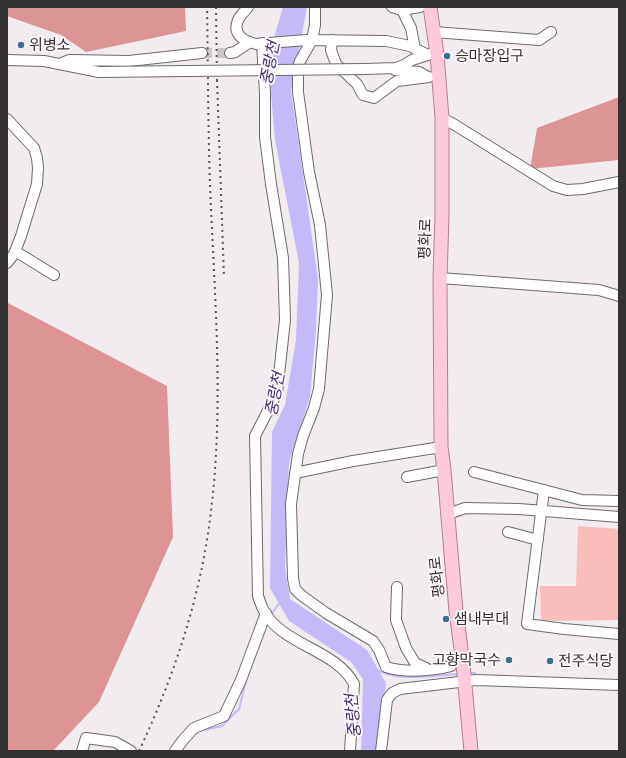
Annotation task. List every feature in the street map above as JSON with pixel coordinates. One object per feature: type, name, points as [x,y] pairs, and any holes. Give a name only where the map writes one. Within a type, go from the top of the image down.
[{"type":"main road","name":"평화로","points":[[430,7],[434,32],[434,79],[442,118],[442,216],[440,278],[441,447],[471,751]]},
{"type":"street","points":[[248,7],[238,21],[237,32],[241,38],[250,42],[264,43],[310,40],[386,41],[433,54]]},
{"type":"street","points":[[315,7],[315,25],[298,67],[298,92],[309,172],[320,225],[327,295],[319,389],[298,454],[291,504],[293,578],[295,589],[326,613],[373,640],[386,667],[395,670],[439,669],[451,666]]},
{"type":"street","points":[[392,7],[402,10],[420,7]]},
{"type":"street","points":[[402,10],[411,28],[415,49]]},
{"type":"street","points":[[434,32],[539,40],[551,32]]},
{"type":"street","points":[[332,40],[332,50],[336,64],[357,84],[363,95],[374,98],[396,81],[434,79]]},
{"type":"street","points":[[230,53],[235,52],[250,42]]},
{"type":"street","points":[[264,43],[265,138],[283,258],[285,300],[284,328],[277,393],[256,436],[258,596],[269,617],[288,635],[335,662],[351,677],[354,684],[350,751]]},
{"type":"street","points":[[60,64],[70,60],[129,61],[202,53]]},
{"type":"street","points":[[383,69],[404,66],[412,60],[433,54]]},
{"type":"street","points":[[7,60],[33,60],[99,72],[383,69],[419,72],[434,79]]},
{"type":"street","points":[[442,118],[553,186],[567,190],[619,182]]},
{"type":"street","points":[[7,119],[34,148],[38,168],[37,184],[15,251],[7,263]]},
{"type":"street","points":[[15,251],[54,275]]},
{"type":"street","points":[[440,278],[599,290],[619,296]]},
{"type":"street","points":[[295,473],[353,461],[441,447]]},
{"type":"street","points":[[407,477],[444,470]]},
{"type":"street","points":[[474,472],[582,500],[619,501]]},
{"type":"street","points":[[544,490],[527,624],[619,634]]},
{"type":"street","points":[[448,514],[465,508],[542,510],[619,517]]},
{"type":"street","points":[[508,532],[538,540]]},
{"type":"street","points":[[397,587],[396,620],[406,648],[415,663],[430,669]]},
{"type":"street","points":[[175,751],[194,728],[224,716],[269,617]]},
{"type":"street","points":[[381,751],[387,700],[392,693],[400,688],[464,676],[476,680],[619,685]]},
{"type":"street","points":[[82,751],[86,738],[115,742],[131,751]]},
{"type":"shaded area","points":[[7,7],[185,7],[186,31],[86,52],[61,35],[7,16]]},
{"type":"shaded area","points":[[619,97],[619,160],[530,169],[537,128]]},
{"type":"shaded area","points":[[8,303],[167,386],[173,537],[99,702],[53,751],[7,751]]},
{"type":"shaded area","points":[[578,526],[619,529],[619,620],[541,621],[540,586],[576,586]]},
{"type":"water","name":"중랑천","points":[[283,7],[307,7],[291,91],[318,279],[316,330],[310,397],[289,462],[285,568],[290,599],[367,650],[386,683],[378,751],[361,751],[363,679],[351,662],[289,621],[270,588],[272,432],[285,405],[296,340],[299,263],[275,140],[268,58]]},
{"type":"waterway","points":[[271,615],[280,602]]},
{"type":"waterway","points":[[379,671],[408,677],[459,674]]},
{"type":"waterway","points":[[468,673],[475,673]]},
{"type":"waterway","points":[[199,731],[222,726],[239,709],[246,681]]},
{"type":"tunnel","points":[[202,53],[230,53]]},
{"type":"railway","points":[[139,751],[160,704],[178,656],[199,582],[211,511],[215,464],[218,372],[209,164],[207,7]]},
{"type":"railway","points":[[216,7],[217,85]]},
{"type":"railway","points":[[217,80],[224,277]]},
{"type":"place","name":"위병소","points":[[21,45]]},
{"type":"place","name":"승마장입구","points":[[447,56]]},
{"type":"place","name":"샘내부대","points":[[446,619]]},
{"type":"place","name":"고향막국수","points":[[509,660]]},
{"type":"place","name":"전주식당","points":[[550,661]]}]
